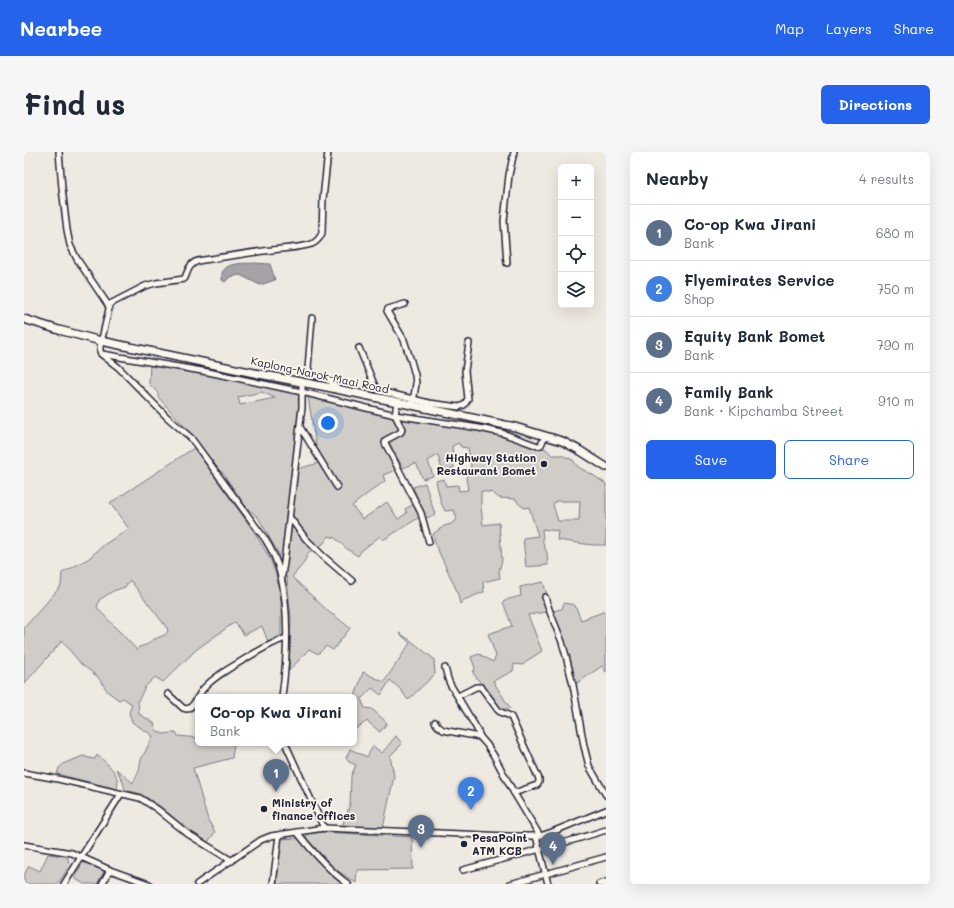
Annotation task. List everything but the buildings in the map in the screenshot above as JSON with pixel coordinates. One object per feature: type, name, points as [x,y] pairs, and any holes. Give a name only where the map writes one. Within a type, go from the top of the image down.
[{"type":"highway","name":"Kaplong-Narok-Maai Road","points":[[24,319],[101,341],[397,402],[413,402],[515,427],[569,445],[606,467]]},
{"type":"street","points":[[59,152],[62,188],[70,245],[77,259],[108,304],[109,309],[101,341],[101,354],[118,366],[167,417],[191,438],[266,539],[275,557],[281,578],[286,611],[287,646],[282,694]]},
{"type":"street","points":[[108,304],[145,286],[184,279],[191,264],[194,262],[298,247],[318,241],[322,233],[328,152]]},
{"type":"street","points":[[507,263],[504,222],[509,175],[514,152]]},
{"type":"street","points":[[405,304],[387,310],[407,347],[416,384],[413,402]]},
{"type":"street","points":[[312,318],[308,368],[310,373],[327,379],[338,389]]},
{"type":"street","points":[[359,348],[376,389],[413,402],[459,407],[464,406],[468,399],[465,370],[469,343]]},
{"type":"street","points":[[101,354],[208,372],[396,414],[479,428],[502,433],[540,446],[545,436]]},
{"type":"street","points":[[208,372],[211,363]]},
{"type":"street","points":[[281,578],[290,518],[300,427],[302,382]]},
{"type":"street","points":[[397,402],[396,414],[402,429],[401,432],[386,440],[385,443],[414,499],[429,542]]},
{"type":"street","points":[[300,427],[337,487]]},
{"type":"street","points":[[513,437],[515,427]]},
{"type":"street","points":[[290,518],[306,539],[352,581]]},
{"type":"street","points":[[546,597],[566,656],[589,766],[606,795]]},
{"type":"street","points":[[199,694],[216,677],[271,644],[286,638]]},
{"type":"street","points":[[445,668],[448,679],[477,729],[480,737],[494,756],[538,836],[548,884]]},
{"type":"street","points":[[458,696],[476,687],[481,687],[498,710],[501,713],[508,714],[510,717],[539,779],[539,784],[514,793]]},
{"type":"street","points":[[168,694],[187,710],[190,709],[195,702]]},
{"type":"street","points":[[435,722],[443,730],[480,737]]},
{"type":"street","points":[[286,746],[324,828]]},
{"type":"street","points":[[24,773],[58,779],[140,798],[157,809],[188,834],[232,860]]},
{"type":"street","points":[[64,884],[121,794]]},
{"type":"street","points":[[197,884],[260,840],[270,836],[324,828],[538,836],[606,810]]},
{"type":"street","points":[[463,870],[606,830]]},
{"type":"street","points":[[297,832],[328,867],[348,884]]},
{"type":"street","points":[[273,884],[279,835]]},
{"type":"street","points":[[24,845],[66,852],[149,884]]},
{"type":"street","points":[[510,884],[606,857]]},
{"type":"street","points":[[102,884],[110,870]]},
{"type":"street","points":[[599,884],[606,882]]},
{"type":"shaded area","points":[[237,264],[270,264],[275,280],[260,285],[240,275],[230,277],[225,282],[222,280],[222,273],[224,269]]},
{"type":"shaded area","points":[[150,364],[219,376],[299,394],[298,401],[303,404],[297,469],[319,463],[308,397],[394,416],[401,428],[400,431],[382,439],[398,469],[383,475],[385,481],[352,506],[363,519],[387,502],[398,519],[407,513],[405,509],[414,504],[420,517],[383,540],[380,536],[361,551],[358,556],[347,549],[335,538],[329,536],[323,544],[309,552],[303,564],[292,577],[330,613],[350,628],[333,650],[326,646],[318,654],[309,649],[289,671],[291,617],[287,580],[281,558],[258,517],[247,508],[222,472],[216,469],[187,429],[158,397],[158,393],[149,384]],"holes":[[[262,392],[275,398],[240,405],[238,397]]]},
{"type":"shaded area","points":[[399,417],[501,435],[546,449],[552,455],[561,455],[573,460],[578,467],[606,484],[606,545],[592,545],[557,540],[558,531],[542,529],[543,543],[547,553],[548,565],[526,567],[523,538],[538,536],[529,507],[524,508],[516,499],[499,498],[493,493],[481,491],[483,525],[499,523],[502,560],[499,571],[500,578],[483,582],[484,592],[464,600],[460,604],[457,591],[436,546],[433,534],[457,519],[454,510],[445,511],[441,503],[436,481],[444,479],[446,486],[458,485],[459,491],[468,490],[466,478],[471,466],[468,448],[461,447],[459,443],[452,446],[454,468],[442,470],[438,455],[428,461],[433,476],[423,479],[416,463],[403,468],[390,444],[390,440],[403,432],[405,428]],"holes":[[[556,501],[580,501],[579,521],[558,521],[553,505]]]},
{"type":"shaded area","points":[[194,448],[255,533],[271,561],[276,575],[281,600],[281,637],[268,642],[262,626],[244,635],[235,622],[197,649],[163,682],[155,677],[145,687],[138,701],[139,714],[154,723],[156,730],[163,734],[176,732],[178,736],[195,738],[195,746],[234,746],[232,758],[193,768],[208,820],[215,832],[208,842],[195,836],[164,809],[149,799],[138,793],[125,790],[123,782],[116,769],[133,783],[139,771],[141,760],[153,736],[132,722],[129,713],[132,704],[123,698],[119,700],[108,692],[98,677],[81,664],[62,641],[24,684],[24,628],[61,586],[62,573],[88,559],[105,544],[129,529],[110,503]],"holes":[[[130,580],[168,631],[165,635],[152,640],[146,645],[139,647],[137,650],[97,608],[99,600],[113,591],[125,587]]]},
{"type":"shaded area","points":[[425,483],[435,515],[426,518],[413,487]]},
{"type":"shaded area","points":[[543,582],[552,611],[562,609],[564,603],[575,605],[581,620],[606,611],[606,672],[602,666],[576,684],[563,636],[553,611],[528,615],[542,651],[523,665],[514,664],[513,671],[493,681],[510,708],[501,710],[473,673],[475,668],[471,657],[479,654],[493,662],[496,656],[488,634],[512,626],[503,602],[521,596],[520,587]]},
{"type":"shaded area","points":[[399,633],[434,659],[435,674],[408,700],[401,690],[390,680],[381,695],[372,688],[361,699],[365,708],[372,709],[387,723],[380,732],[367,721],[357,728],[356,694],[363,672],[384,682],[410,643]]},
{"type":"shaded area","points":[[396,736],[402,744],[390,756],[394,776],[383,828],[342,826],[350,805],[351,776],[356,765],[349,762],[346,758],[350,749],[367,757],[373,746],[382,753]]},
{"type":"shaded area","points":[[97,755],[113,770],[117,779],[117,789],[57,774],[59,768],[65,763],[83,756],[95,759]]},
{"type":"shaded area","points":[[324,832],[412,837],[413,869],[357,870],[356,883],[335,869],[307,839],[306,834]]},
{"type":"shaded area","points":[[298,838],[332,876],[343,884],[277,884],[280,839]]},
{"type":"shaded area","points":[[48,854],[68,858],[69,862],[67,869],[57,884],[24,884],[24,875],[29,866],[40,871]]},
{"type":"shaded area","points":[[83,862],[105,870],[97,884],[84,884],[74,878]]},
{"type":"place","name":"Highway Station Restaurant Bomet","points":[[544,464]]},
{"type":"place","name":"Co-op Kwa Jirani","points":[[276,792]]},
{"type":"place","name":"Ministry of finance offices","points":[[264,809]]},
{"type":"place","name":"Flyemirates Service","points":[[471,810]]},
{"type":"place","name":"PesaPoint ATM KCB","points":[[464,844]]},
{"type":"place","name":"Equity Bank Bomet","points":[[421,848]]},
{"type":"place","name":"Family Bank","points":[[553,865]]}]
